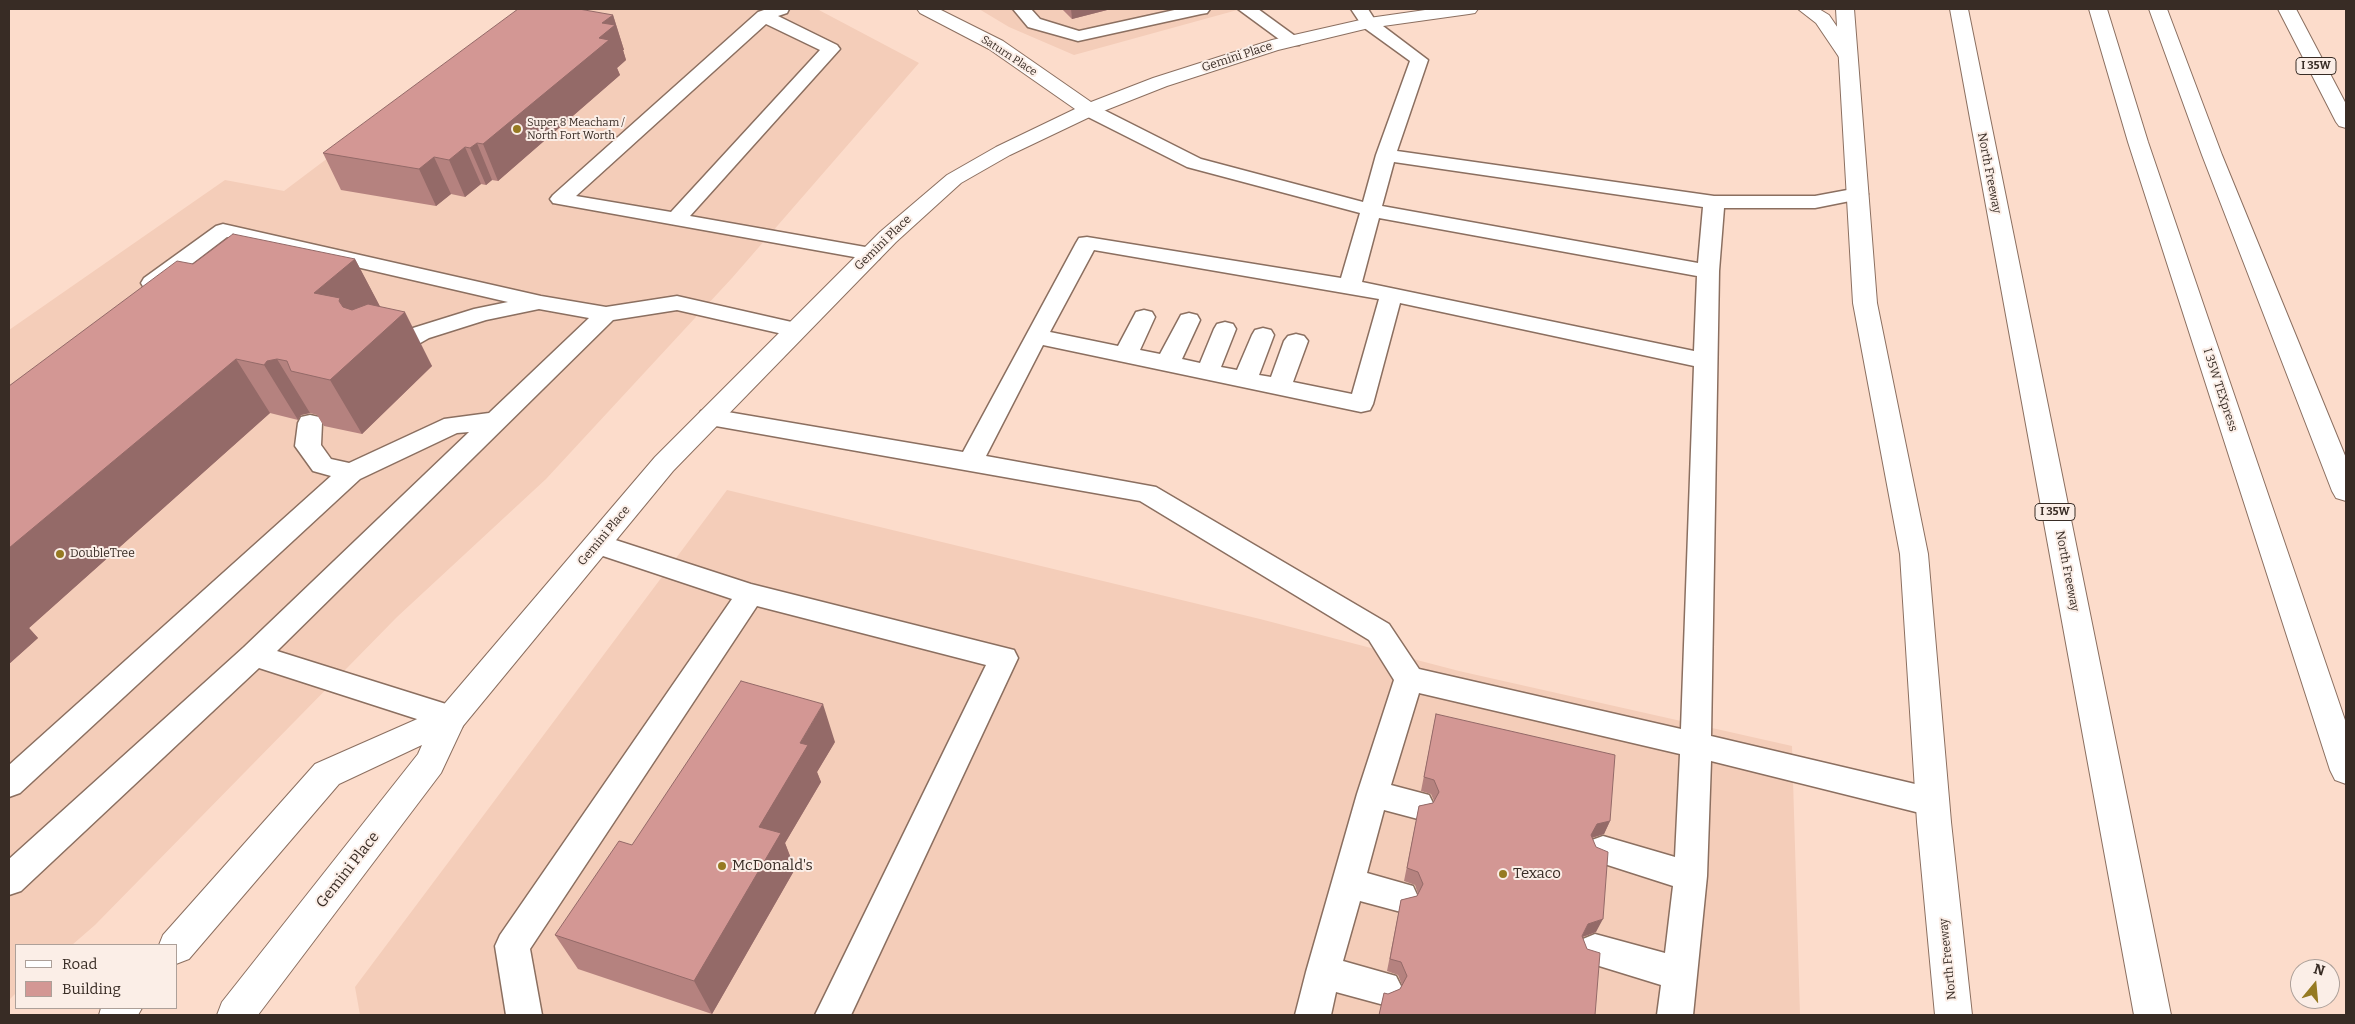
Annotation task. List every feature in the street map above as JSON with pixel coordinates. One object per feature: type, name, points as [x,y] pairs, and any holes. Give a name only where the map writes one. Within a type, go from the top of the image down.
[{"type":"main road","name":"Saturn Place","points":[[926,9],[996,45],[1089,110]]},
{"type":"main road","name":"Gemini Place","points":[[236,1015],[430,764],[451,718],[664,464],[871,254],[954,179],[1003,151],[1089,110],[1160,82],[1364,16],[1470,9]]},
{"type":"main road","points":[[1807,9],[1823,19],[1848,56]]},
{"type":"main road","name":"North Freeway","points":[[1845,9],[1865,303],[1914,554],[1932,802],[1954,1015]]},
{"type":"main road","name":"North Freeway","points":[[1959,9],[2153,1015]]},
{"type":"main road","name":"I 35W TEXpress","points":[[2098,9],[2138,142],[2346,770]]},
{"type":"main road","points":[[2158,9],[2212,155],[2346,491]]},
{"type":"main road","name":"I 35W","points":[[2287,9],[2346,122]]},
{"type":"main road","name":"Gemini Place","points":[[178,945],[327,774],[451,718]]},
{"type":"lane","points":[[1022,9],[1034,23],[1078,36],[1201,9]]},
{"type":"lane","points":[[1247,9],[1294,40]]},
{"type":"lane","points":[[675,220],[832,48],[772,12],[560,199],[675,220],[871,254]]},
{"type":"lane","points":[[1350,286],[1386,156],[1419,60],[1364,16]]},
{"type":"lane","points":[[1089,110],[1194,163],[1371,210],[1708,271]]},
{"type":"lane","points":[[1386,156],[1714,202],[1815,202],[1858,194]]},
{"type":"lane","points":[[1675,1015],[1691,876],[1708,271],[1714,202]]},
{"type":"lane","points":[[136,295],[223,230],[541,303],[606,314],[677,303],[796,330]]},
{"type":"lane","points":[[970,462],[1087,243],[1170,265],[1282,285],[1316,289],[1350,286],[1705,361]]},
{"type":"lane","points":[[1036,336],[1361,404],[1391,295]]},
{"type":"lane","points":[[382,355],[421,333],[482,314],[541,303]]},
{"type":"lane","points":[[9,880],[254,655],[606,314]]},
{"type":"lane","points":[[1126,354],[1144,317]]},
{"type":"lane","points":[[1168,363],[1188,320]]},
{"type":"lane","points":[[1208,371],[1225,329]]},
{"type":"lane","points":[[1246,379],[1263,335]]},
{"type":"lane","points":[[1280,386],[1296,341]]},
{"type":"lane","points":[[710,417],[1147,493],[1379,632],[1409,679],[1932,802]]},
{"type":"lane","points":[[9,784],[351,473],[453,425],[496,421]]},
{"type":"lane","points":[[310,423],[308,446],[322,465],[351,473]]},
{"type":"lane","points":[[597,544],[750,594],[1004,658],[833,1015]]},
{"type":"lane","points":[[524,1015],[512,946],[750,594]]},
{"type":"lane","points":[[254,655],[451,718]]},
{"type":"lane","points":[[1313,1015],[1323,972],[1373,794],[1409,679]]},
{"type":"lane","points":[[1373,794],[1418,805]]},
{"type":"lane","points":[[1603,850],[1691,876]]},
{"type":"lane","points":[[1349,883],[1401,897]]},
{"type":"lane","points":[[1595,950],[1680,974]]},
{"type":"lane","points":[[1323,972],[1384,988]]},
{"type":"shaded area","points":[[526,9],[817,9],[919,63],[732,278],[546,479],[397,617],[95,925],[73,944],[15,944],[15,994],[9,1000],[9,330],[225,180],[284,191]]},
{"type":"shaded area","points":[[979,9],[1241,9],[1074,55],[1009,27]]},
{"type":"shaded area","points":[[727,490],[1260,619],[1459,671],[1792,746],[1800,1015],[360,1015],[355,987]]},
{"type":"building","points":[[518,9],[579,9],[613,15],[602,23],[615,25],[599,38],[609,40],[483,144],[477,143],[470,148],[465,147],[449,160],[434,157],[419,169],[323,153]]},
{"type":"building","points":[[233,234],[355,259],[314,293],[340,298],[339,301],[343,307],[352,310],[368,304],[405,312],[330,380],[291,371],[287,361],[277,359],[267,361],[264,365],[236,359],[9,548],[9,386],[177,261],[193,264]]},
{"type":"building","name":"McDonald's","points":[[741,681],[823,704],[800,743],[808,745],[759,827],[781,833],[694,981],[555,935],[619,841],[632,845]]},
{"type":"building","name":"Texaco","points":[[1436,714],[1615,755],[1610,821],[1597,824],[1591,835],[1596,847],[1608,852],[1603,919],[1588,924],[1582,936],[1587,949],[1600,953],[1595,1015],[1379,1015],[1384,993],[1388,994],[1400,989],[1407,976],[1401,962],[1390,959],[1401,900],[1417,896],[1423,884],[1418,872],[1407,868],[1419,806],[1433,803],[1439,792],[1434,780],[1424,777]]},
{"type":"place","name":"Super 8 Meacham / North Fort Worth","points":[[517,129]]},
{"type":"place","name":"DoubleTree","points":[[60,554]]},
{"type":"place","name":"McDonald's","points":[[722,866]]},
{"type":"place","name":"Texaco","points":[[1503,874]]}]
